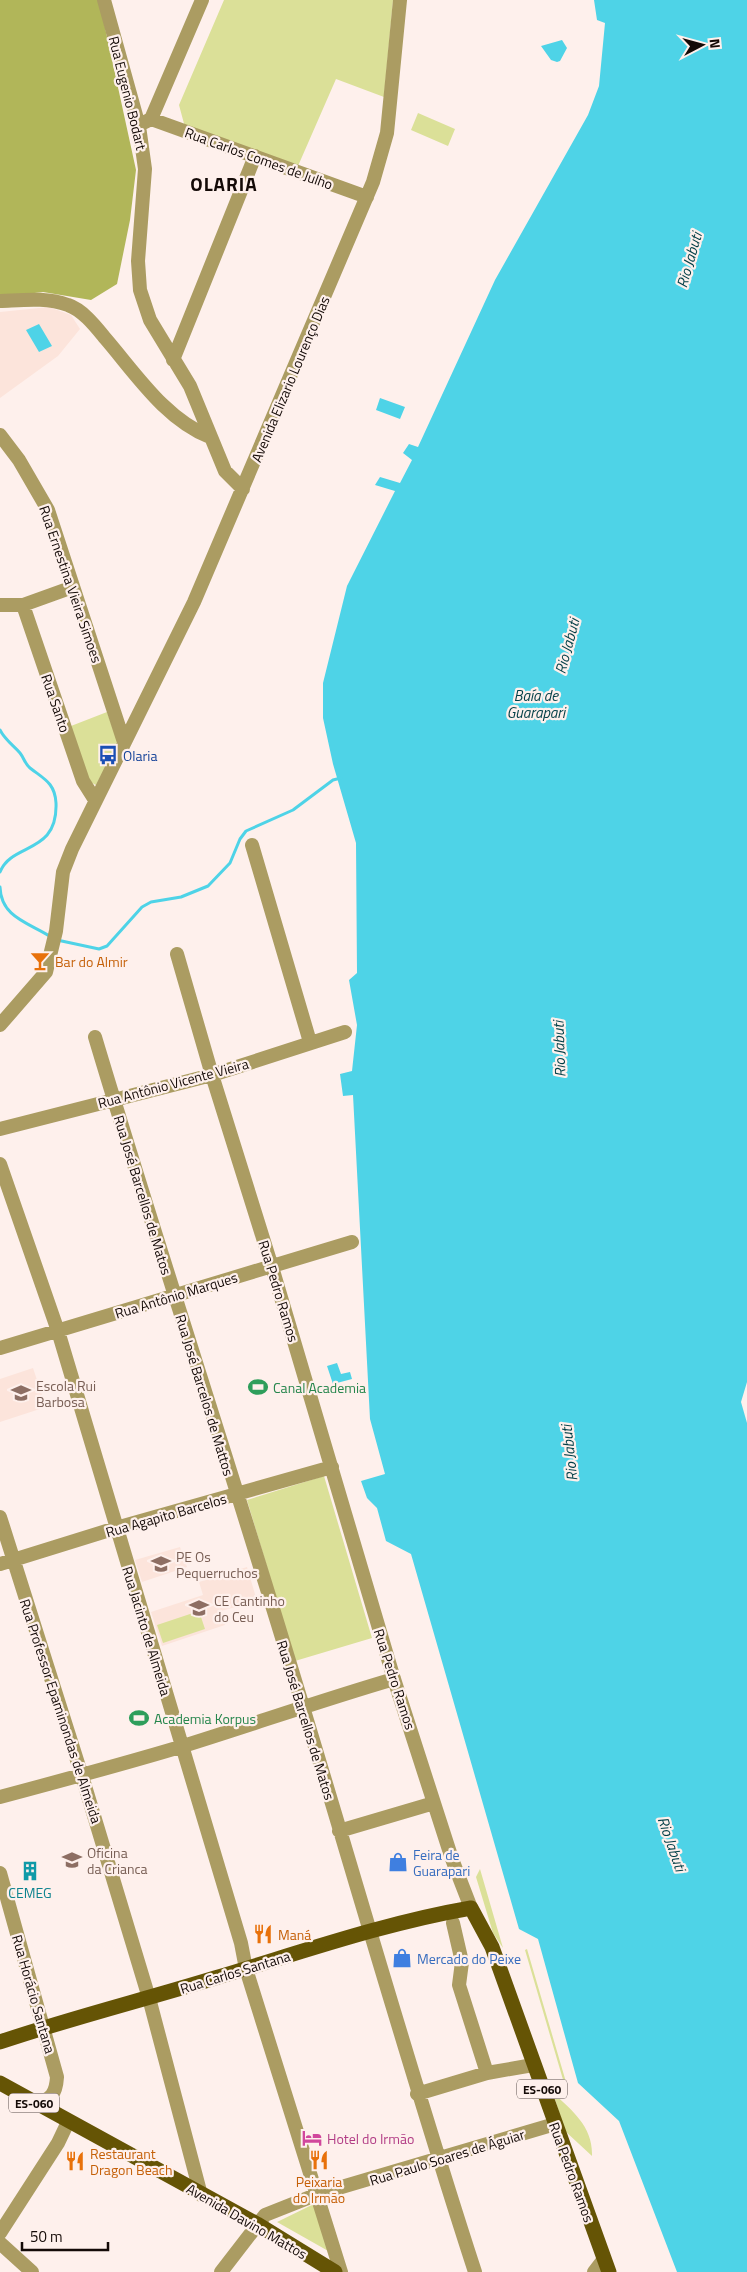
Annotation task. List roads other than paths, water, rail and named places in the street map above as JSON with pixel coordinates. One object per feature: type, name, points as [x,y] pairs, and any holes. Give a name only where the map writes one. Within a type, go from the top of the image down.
[{"type":"main road","name":"Rua Carlos Santana","points":[[0,2042],[370,1931],[471,1908]]},
{"type":"main road","name":"Rua Pedro Ramos","points":[[471,1908],[492,1947],[607,2266]]},
{"type":"main road","name":"Avenida Davino Mattos","points":[[0,2083],[201,2195],[257,2224],[335,2272]]},
{"type":"street","name":"Rua Eugenio Bodart","points":[[104,0],[139,126],[145,169],[138,261],[140,290],[150,320],[190,386],[225,471],[243,489]]},
{"type":"street","points":[[139,126],[151,119],[202,0]]},
{"type":"street","name":"Avenida Elizario Lourenço Dias","points":[[124,742],[194,602],[367,197],[387,133],[400,0]]},
{"type":"street","name":"Rua Carlos Comes de Julho","points":[[151,119],[367,197]]},
{"type":"street","points":[[173,360],[255,156]]},
{"type":"street","points":[[0,301],[46,299],[71,306],[91,322],[165,407],[191,429],[210,437]]},
{"type":"street","name":"Rua Ernestina Vieira Simoes","points":[[0,435],[19,460],[48,510],[124,742]]},
{"type":"street","points":[[0,605],[23,605],[73,587]]},
{"type":"street","name":"Rua Santo","points":[[23,605],[83,781],[95,800]]},
{"type":"street","points":[[0,1025],[46,972],[56,931],[63,872],[95,800],[124,742]]},
{"type":"street","points":[[252,845],[310,1042]]},
{"type":"street","name":"Rua Pedro Ramos","points":[[177,954],[394,1678],[452,1859],[471,1908]]},
{"type":"street","name":"Rua Antônio Vicente Vieira","points":[[0,1129],[212,1074],[344,1032]]},
{"type":"street","name":"Rua José Barcellos de Matos","points":[[95,1037],[174,1295]]},
{"type":"street","name":"Rua Jacinto de Almeida","points":[[0,1164],[58,1332],[240,1943],[246,1969],[341,2272]]},
{"type":"street","name":"Rua Antônio Marques","points":[[0,1348],[352,1242]]},
{"type":"street","name":"Rua José Barcelos de Mattos","points":[[174,1295],[236,1495]]},
{"type":"street","name":"Rua Agapito Barcelos","points":[[6,1562],[116,1528],[332,1467]]},
{"type":"street","name":"Rua José Barcellos de Matos","points":[[236,1495],[303,1706],[417,2094],[475,2272]]},
{"type":"street","name":"Rua Professor Epaminondas de Almeida","points":[[0,1517],[6,1562],[82,1776],[149,1998],[201,2195]]},
{"type":"street","points":[[0,1797],[82,1776],[394,1678]]},
{"type":"street","points":[[339,1831],[434,1803]]},
{"type":"street","name":"Rua Horácio Santana","points":[[0,1873],[55,2068],[57,2085],[51,2098],[35,2103]]},
{"type":"street","points":[[453,1923],[462,1962],[459,1985],[487,2073]]},
{"type":"street","points":[[417,2094],[487,2073],[533,2065]]},
{"type":"street","points":[[0,2233],[58,2143],[68,2122]]},
{"type":"street","name":"Rua Paulo Soares de Águiar","points":[[221,2272],[265,2215],[318,2194],[555,2124]]},
{"type":"street","points":[[0,2243],[32,2272]]},
{"type":"street","points":[[594,2272],[607,2266]]},
{"type":"water","name":"Baía de Guarapari","points":[[594,0],[747,0],[747,1382],[741,1402],[747,1423],[747,2272],[677,2272],[619,2121],[578,2083],[538,1939],[519,1929],[411,1554],[386,1541],[377,1508],[367,1498],[361,1481],[385,1474],[370,1419],[353,1095],[343,1096],[340,1074],[352,1071],[357,1025],[349,980],[357,973],[356,843],[333,764],[323,718],[323,683],[347,586],[395,491],[375,485],[380,477],[400,483],[412,460],[403,453],[409,444],[418,447],[495,280],[588,115],[599,86],[605,23],[597,20]]},
{"type":"water","points":[[562,40],[567,48],[560,61],[551,60],[541,46]]},
{"type":"water","points":[[39,324],[52,346],[39,352],[26,330]]},
{"type":"water","points":[[380,398],[405,407],[400,419],[376,410]]},
{"type":"water","points":[[337,1363],[341,1374],[350,1372],[352,1379],[333,1384],[327,1366]]},
{"type":"waterway","points":[[0,730],[20,753],[28,766],[51,786],[56,803],[55,820],[50,832],[42,840],[14,856],[0,872]]},
{"type":"waterway","points":[[57,940],[99,949],[107,946],[142,907],[151,902],[181,897],[208,886],[230,863],[240,839],[246,831],[293,810],[333,780],[341,778]]},
{"type":"waterway","points":[[0,887],[5,906],[11,913],[51,937]]},
{"type":"place","name":"Olaria","points":[[108,755]]},
{"type":"place","name":"Bar do Almir","points":[[40,961]]},
{"type":"place","name":"Canal Academia","points":[[258,1387]]},
{"type":"place","name":"Escola Rui Barbosa","points":[[21,1393]]},
{"type":"place","name":"PE Os Pequerruchos","points":[[161,1564]]},
{"type":"place","name":"CE Cantinho do Ceu","points":[[199,1608]]},
{"type":"place","name":"Academia Korpus","points":[[139,1718]]},
{"type":"place","name":"Oficina da Crianca","points":[[72,1860]]},
{"type":"place","name":"Feira de Guarapari","points":[[398,1862]]},
{"type":"place","name":"CEMEG","points":[[30,1871]]},
{"type":"place","name":"Maná","points":[[263,1934]]},
{"type":"place","name":"Mercado do Peixe","points":[[402,1958]]},
{"type":"place","name":"Hotel do Irmão","points":[[312,2138]]},
{"type":"place","name":"Peixaria do Irmão","points":[[319,2160]]},
{"type":"place","name":"Restaurant Dragon Beach","points":[[75,2161]]},
{"type":"district","name":"OLARIA","points":[[224,183]]},
{"type":"water label","name":"Rio Jabuti","points":[[689,260]]},
{"type":"water label","name":"Rio Jabuti","points":[[567,646]]},
{"type":"water label","name":"Rio Jabuti","points":[[559,1049]]},
{"type":"water label","name":"Rio Jabuti","points":[[569,1453]]},
{"type":"water label","name":"Rio Jabuti","points":[[672,1844]]}]
